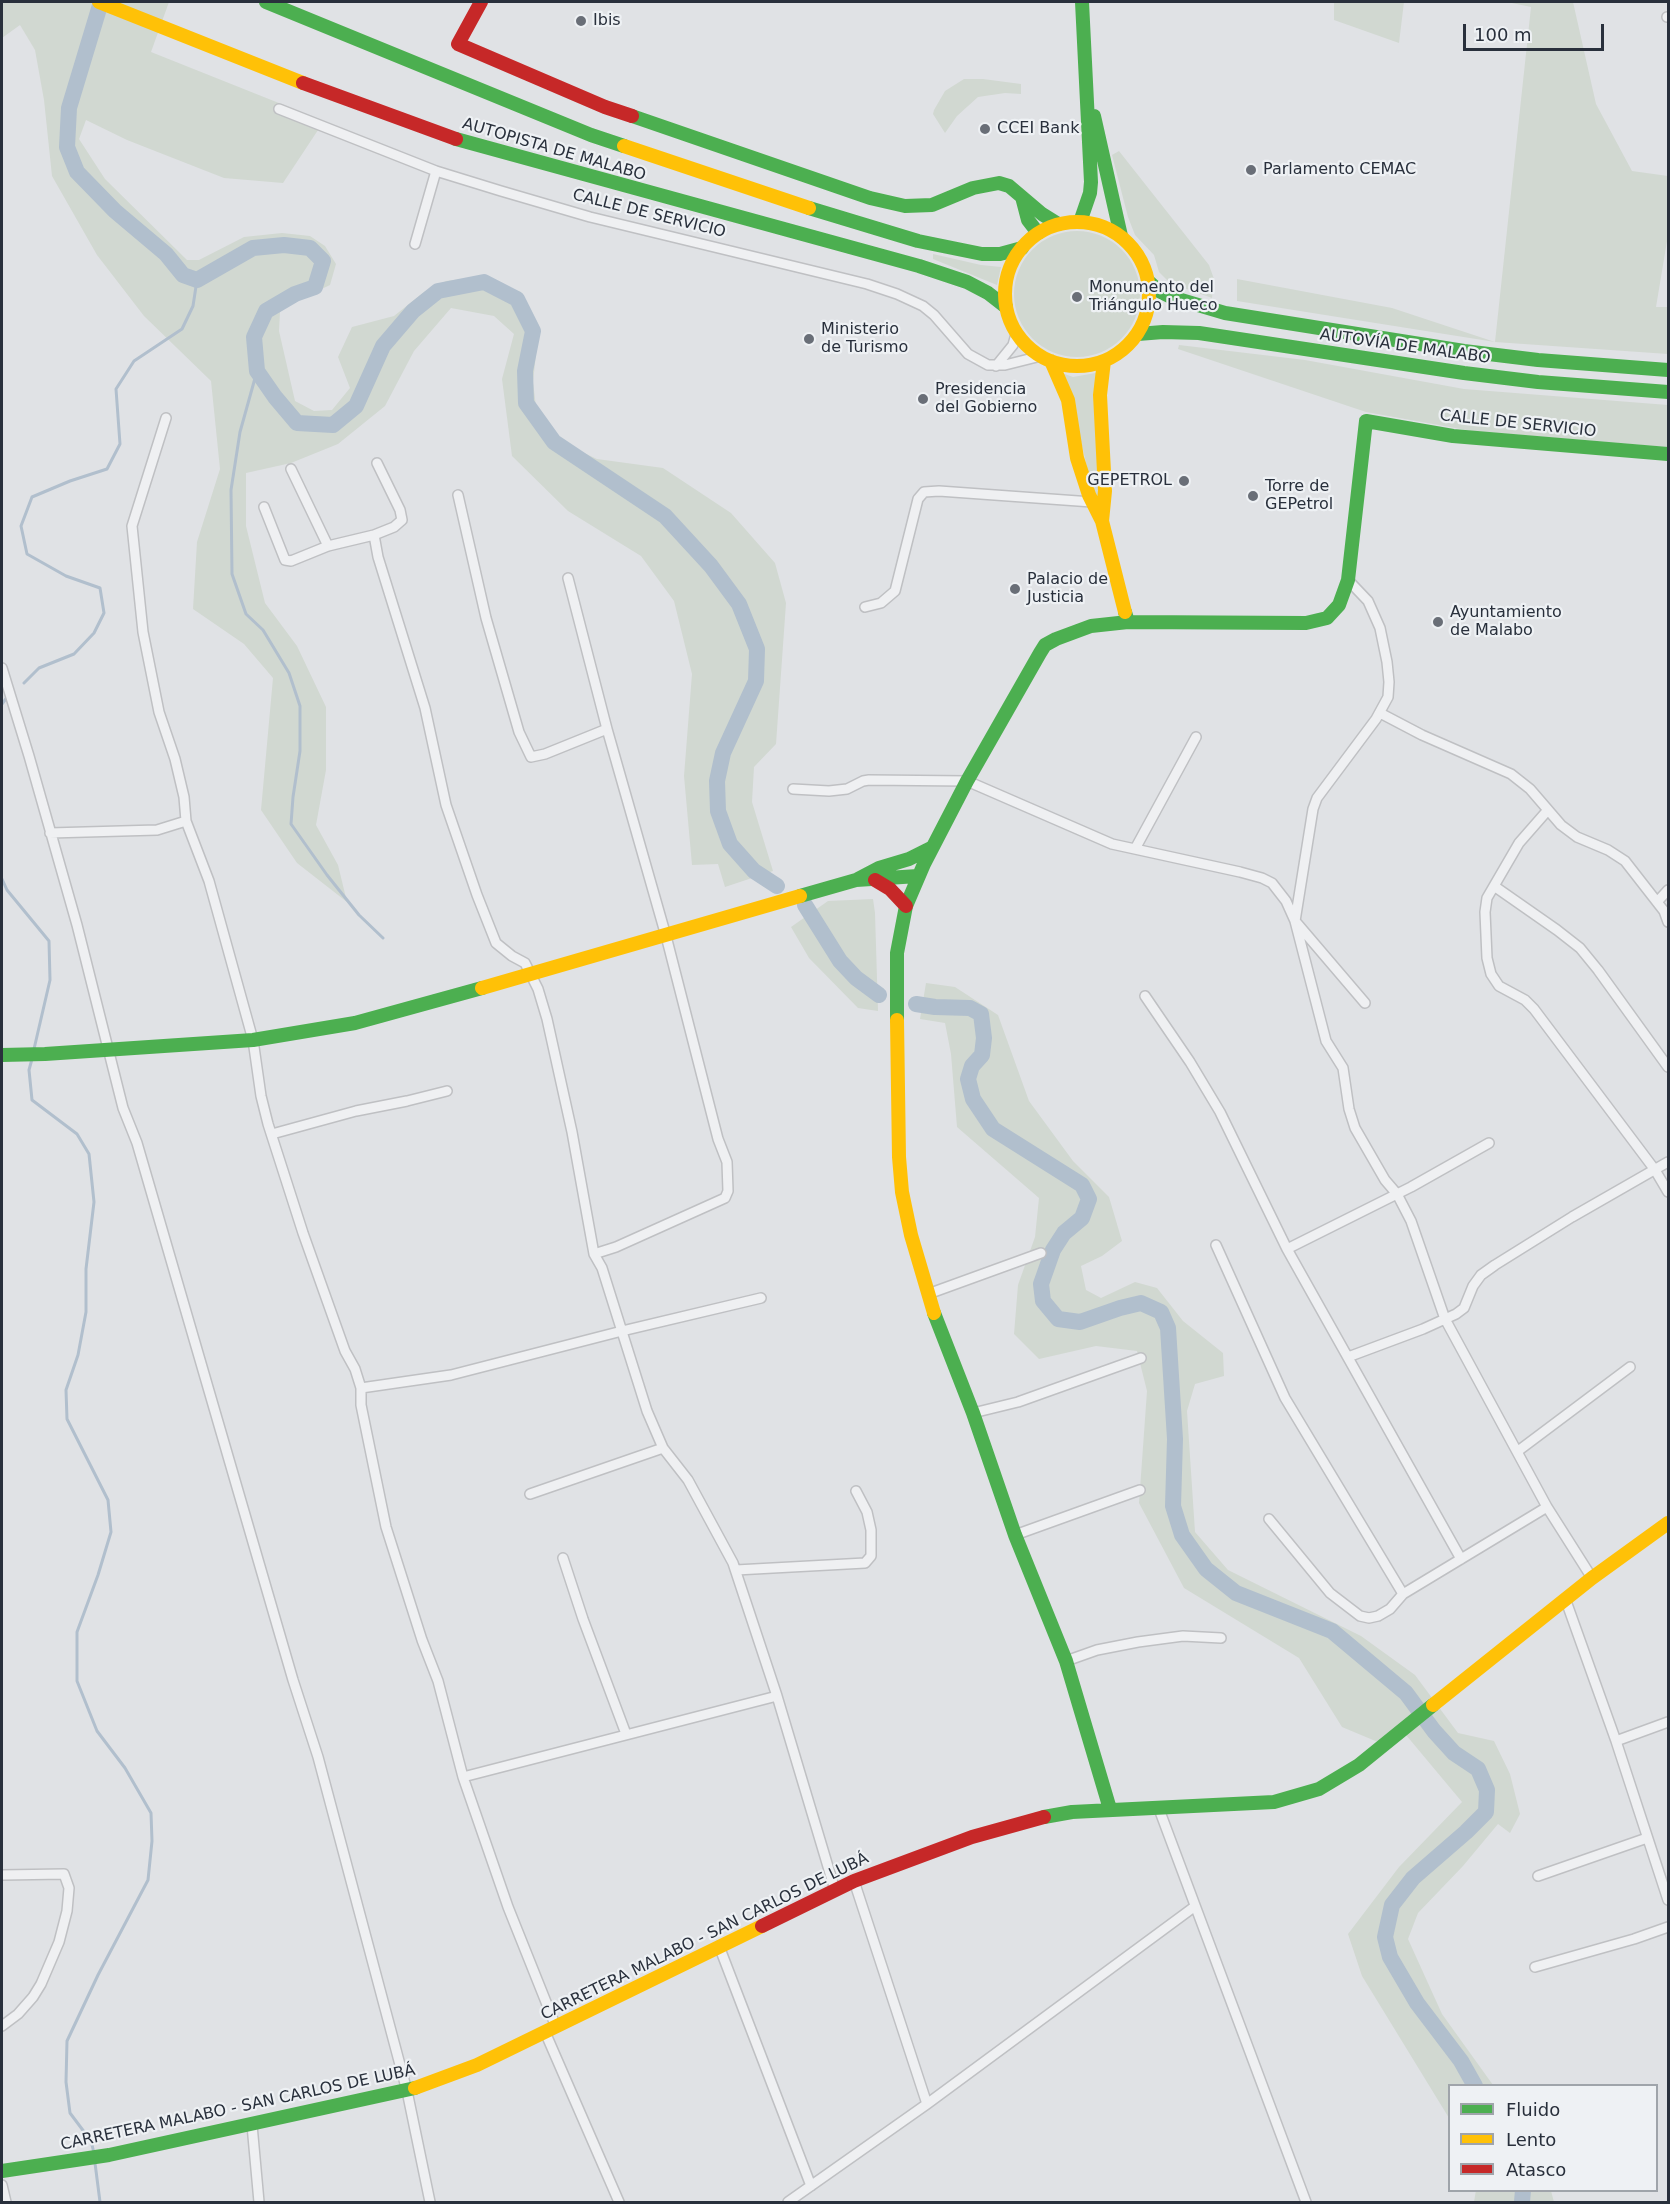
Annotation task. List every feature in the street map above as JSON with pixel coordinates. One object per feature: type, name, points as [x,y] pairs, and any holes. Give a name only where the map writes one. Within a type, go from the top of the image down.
[{"type":"main road","name":"AUTOPISTA DE MALABO","points":[[99,2],[264,68],[448,137],[919,266],[967,282],[988,293],[1006,307]]},
{"type":"main road","name":"AUTOPISTA DE MALABO","points":[[266,2],[591,135],[837,218],[918,241],[982,254],[1000,254],[1022,248]]},
{"type":"main road","points":[[481,2],[458,44],[605,107],[870,198],[905,206],[932,205],[972,188],[999,183],[1009,186],[1042,214],[1058,224]]},
{"type":"main road","points":[[1080,222],[1090,194],[1091,182],[1082,2]]},
{"type":"main road","points":[[1087,96],[1093,113],[1121,236]]},
{"type":"main road","points":[[1022,197],[1028,220],[1038,233]]},
{"type":"main road","points":[[1080,222],[1102,226],[1121,236],[1136,252],[1147,271],[1150,303],[1144,324],[1123,350],[1104,361],[1072,366],[1046,359],[1023,342],[1016,333],[1006,307],[1006,282],[1014,258],[1038,233],[1058,224],[1080,222]]},
{"type":"main road","name":"AUTOVÍA DE MALABO","points":[[1149,282],[1160,291],[1186,303],[1277,322],[1395,341],[1538,360],[1668,370]]},
{"type":"main road","name":"AUTOVÍA DE MALABO","points":[[1138,334],[1199,333],[1474,374],[1538,382],[1668,392]]},
{"type":"main road","points":[[1046,359],[1068,400],[1077,458],[1092,502],[1102,521],[1128,622]]},
{"type":"main road","points":[[1102,521],[1106,491],[1100,395],[1104,361]]},
{"type":"main road","name":"CALLE DE SERVICIO","points":[[1348,580],[1366,421],[1453,436],[1668,454]]},
{"type":"main road","points":[[1110,1809],[1066,1660],[1015,1535],[973,1413],[939,1328],[906,1214],[899,1157],[896,980],[897,953],[906,906],[932,847],[967,781],[1045,645],[1091,626],[1128,622],[1317,622],[1327,618],[1340,605],[1348,580]]},
{"type":"main road","points":[[7,1055],[253,1040],[355,1023],[856,880],[866,874],[909,859],[932,847]]},
{"type":"main road","points":[[893,864],[921,870]]},
{"type":"main road","points":[[856,880],[875,880],[921,870]]},
{"type":"main road","points":[[875,880],[890,889],[906,906]]},
{"type":"main road","points":[[1566,1601],[1593,1578],[1668,1523]]},
{"type":"main road","name":"CARRETERA MALABO - SAN CARLOS DE LUBÁ","points":[[2,2171],[109,2155],[407,2091],[477,2065],[855,1881],[972,1837],[1035,1818],[1110,1809],[1159,1809],[1274,1802],[1320,1789],[1359,1765],[1566,1601]]},
{"type":"street","name":"CALLE DE SERVICIO","points":[[279,109],[436,171],[590,217],[867,284],[897,294],[923,306],[934,315],[968,354],[978,361],[996,366]]},
{"type":"street","points":[[415,244],[436,171]]},
{"type":"street","points":[[996,366],[1013,345],[1016,333]]},
{"type":"street","points":[[996,366],[1046,359]]},
{"type":"street","points":[[166,418],[132,526],[148,658],[159,712],[184,796],[186,821],[209,881],[253,1040],[261,1096],[272,1134],[303,1233],[345,1351],[355,1369],[361,1388],[361,1405],[386,1527],[422,1640],[438,1681],[464,1777],[550,2029],[619,2202]]},
{"type":"street","points":[[264,507],[285,560],[291,561],[328,546],[374,535],[394,527],[402,520],[400,510],[377,463]]},
{"type":"street","points":[[291,469],[328,546]]},
{"type":"street","points":[[865,607],[881,603],[895,591],[918,499],[924,492],[939,491],[1092,502]]},
{"type":"street","points":[[458,495],[486,618],[519,732],[531,757],[607,729]]},
{"type":"street","points":[[374,535],[378,557],[425,708],[446,806],[477,895],[496,943],[525,963],[547,1019],[594,1254],[602,1268],[647,1411],[663,1448],[688,1480],[736,1570],[777,1696],[835,1890]]},
{"type":"street","points":[[568,578],[607,729],[666,936],[718,1139],[727,1162],[728,1191],[725,1198],[616,1247],[594,1254]]},
{"type":"street","points":[[1348,580],[1368,601],[1380,628],[1389,682],[1388,697],[1380,713],[1317,798],[1313,809],[1295,921],[1326,1041],[1343,1068],[1351,1118],[1385,1180],[1397,1194],[1417,1237],[1445,1319],[1547,1507],[1593,1578]]},
{"type":"street","points":[[2,668],[77,926],[123,1108],[137,1143],[293,1680],[318,1757],[407,2091],[430,2202]]},
{"type":"street","points":[[1380,713],[1422,735],[1511,774],[1530,789],[1561,825],[1577,837],[1608,850],[1625,861],[1664,911],[1668,922]]},
{"type":"street","points":[[1135,849],[1196,737]]},
{"type":"street","points":[[793,789],[829,791],[847,789],[869,780],[967,781],[1112,844],[1262,878],[1272,883],[1277,889],[1295,921],[1365,1003]]},
{"type":"street","points":[[1547,811],[1519,843],[1487,898],[1485,912],[1487,958],[1491,974],[1499,986],[1525,1000],[1534,1009],[1655,1170],[1668,1192]]},
{"type":"street","points":[[50,834],[157,830],[186,821]]},
{"type":"street","points":[[1494,886],[1580,948],[1668,1067]]},
{"type":"street","points":[[1657,902],[1668,890]]},
{"type":"street","points":[[1145,996],[1190,1062],[1220,1112],[1287,1249],[1461,1559]]},
{"type":"street","points":[[272,1134],[356,1111],[447,1091]]},
{"type":"street","points":[[1287,1249],[1397,1194],[1489,1143]]},
{"type":"street","points":[[1348,1357],[1445,1319],[1464,1308],[1473,1286],[1481,1275],[1495,1264],[1668,1162]]},
{"type":"street","points":[[1216,1245],[1285,1398],[1403,1594]]},
{"type":"street","points":[[928,1294],[1041,1253]]},
{"type":"street","points":[[361,1388],[451,1375],[761,1298]]},
{"type":"street","points":[[973,1413],[1018,1402],[1141,1358]]},
{"type":"street","points":[[1518,1451],[1630,1366]]},
{"type":"street","points":[[530,1494],[663,1448]]},
{"type":"street","points":[[1015,1535],[1140,1490]]},
{"type":"street","points":[[736,1570],[865,1563],[871,1556],[871,1530],[867,1512],[856,1491]]},
{"type":"street","points":[[1269,1519],[1330,1593],[1360,1616],[1369,1618],[1390,1609],[1403,1594],[1547,1507]]},
{"type":"street","points":[[563,1558],[626,1734]]},
{"type":"street","points":[[1566,1601],[1616,1741],[1647,1838],[1665,1876],[1668,1900]]},
{"type":"street","points":[[1066,1660],[1097,1650],[1138,1642],[1183,1636],[1221,1638]]},
{"type":"street","points":[[464,1777],[777,1696]]},
{"type":"street","points":[[1616,1741],[1668,1722]]},
{"type":"street","points":[[1159,1809],[1306,2202]]},
{"type":"street","points":[[1538,1876],[1647,1838]]},
{"type":"street","points":[[2,1875],[64,1874],[69,1888],[67,1911],[59,1942],[40,1984],[33,1997],[18,2014],[2,2026]]},
{"type":"street","points":[[855,1881],[927,2104]]},
{"type":"street","points":[[788,2202],[927,2104],[1194,1907]]},
{"type":"street","points":[[1535,1967],[1634,1940],[1668,1927]]},
{"type":"street","points":[[719,1946],[811,2186]]},
{"type":"street","points":[[252,2125],[259,2202]]},
{"type":"street","points":[[2,2186],[6,2202]]},
{"type":"shaded area","points":[[2,2],[169,2],[151,52],[324,121],[283,183],[224,178],[127,140],[86,120],[79,139],[105,179],[187,260],[199,260],[244,237],[282,233],[310,236],[325,246],[336,264],[330,285],[292,303],[280,312],[279,331],[295,401],[314,411],[332,410],[350,388],[338,357],[352,327],[394,316],[424,292],[446,281],[479,277],[521,292],[539,326],[533,382],[537,415],[558,441],[597,459],[663,468],[731,513],[775,563],[786,603],[776,744],[754,767],[752,802],[773,871],[725,887],[718,864],[692,865],[684,776],[692,674],[674,601],[641,556],[568,511],[512,456],[502,379],[514,334],[494,316],[451,308],[414,351],[385,406],[338,444],[291,463],[246,473],[246,526],[265,603],[297,646],[326,707],[326,770],[316,825],[338,865],[347,902],[297,863],[261,810],[273,678],[244,644],[193,609],[197,542],[220,469],[211,381],[144,316],[97,255],[52,176],[44,100],[35,50],[20,25],[2,38]]},
{"type":"shaded area","points":[[1334,2],[1404,2],[1399,43],[1334,20]]},
{"type":"shaded area","points":[[1507,2],[1573,2],[1596,104],[1632,171],[1668,176],[1668,235],[1656,307],[1668,307],[1668,354],[1495,342],[1531,7]]},
{"type":"shaded area","points":[[964,79],[1021,84],[1021,94],[1005,93],[978,97],[957,116],[945,133],[933,114],[934,110],[945,91]]},
{"type":"shaded area","points":[[1119,151],[1209,265],[1214,279],[1212,298],[1170,283],[1159,272],[1154,255],[1135,235],[1112,155]]},
{"type":"shaded area","points":[[1077,231],[1101,236],[1122,249],[1135,270],[1140,294],[1135,318],[1122,339],[1101,352],[1077,357],[1053,352],[1032,339],[1019,318],[1014,294],[1019,270],[1032,249],[1053,236]]},
{"type":"shaded area","points":[[933,254],[1001,267],[997,285],[933,259]]},
{"type":"shaded area","points":[[1237,279],[1392,308],[1495,342],[1237,301]]},
{"type":"shaded area","points":[[1179,345],[1305,360],[1464,389],[1668,405],[1668,447],[1472,431],[1366,412],[1178,349]]},
{"type":"shaded area","points":[[1101,372],[1100,504],[1091,485],[1062,373],[1073,377]]},
{"type":"shaded area","points":[[873,899],[878,1011],[858,1008],[809,958],[791,927],[828,901]]},
{"type":"shaded area","points":[[926,983],[955,987],[998,1015],[1029,1101],[1073,1161],[1109,1197],[1122,1241],[1102,1256],[1081,1266],[1086,1290],[1101,1298],[1135,1282],[1157,1288],[1183,1321],[1223,1353],[1224,1376],[1195,1384],[1187,1411],[1195,1532],[1228,1570],[1361,1636],[1415,1675],[1458,1733],[1494,1741],[1510,1774],[1520,1814],[1510,1833],[1498,1824],[1463,1866],[1418,1913],[1408,1939],[1442,2014],[1492,2084],[1448,2084],[1448,2116],[1362,1976],[1348,1934],[1399,1867],[1462,1802],[1401,1729],[1385,1745],[1342,1727],[1299,1658],[1184,1588],[1139,1503],[1147,1391],[1137,1351],[1096,1346],[1039,1359],[1014,1334],[1018,1285],[1035,1237],[1039,1198],[957,1127],[951,1054],[945,1023],[920,1019]]},
{"type":"shaded area","points":[[1476,2192],[1551,2192],[1554,2202],[1474,2202]]},
{"type":"waterway","points":[[101,2],[69,108],[67,147],[77,172],[115,211],[166,254],[183,275],[197,280],[253,248],[284,245],[310,248],[323,261],[315,287],[295,294],[266,311],[254,337],[257,371],[297,423],[333,425],[356,406],[383,346],[413,311],[438,291],[484,282],[517,299],[533,331],[525,371],[526,403],[554,442],[665,516],[711,566],[739,604],[757,649],[756,681],[723,753],[717,781],[718,811],[730,844],[754,871],[777,886]]},
{"type":"waterway","points":[[24,683],[39,668],[74,654],[94,633],[104,613],[100,588],[66,576],[27,554],[21,526],[32,497],[107,469],[120,444],[116,389],[134,361],[182,329],[193,306],[197,280]]},
{"type":"waterway","points":[[257,371],[240,432],[231,490],[232,574],[246,614],[263,630],[289,673],[300,706],[300,751],[291,824],[359,915],[383,938]]},
{"type":"waterway","points":[[2,704],[8,696]]},
{"type":"waterway","points":[[2,879],[7,890],[49,941],[50,980],[34,1049]]},
{"type":"waterway","points":[[805,905],[840,961],[856,978],[879,995]]},
{"type":"waterway","points":[[916,1004],[970,1008],[981,1014],[984,1038],[982,1055],[972,1066],[968,1079],[973,1099],[993,1129],[1082,1185],[1089,1199],[1082,1218],[1064,1233],[1053,1250],[1041,1284],[1043,1301],[1058,1319],[1080,1322],[1141,1303],[1161,1312],[1168,1328],[1175,1439],[1173,1506],[1182,1535],[1206,1569],[1236,1593],[1332,1631],[1406,1693],[1434,1731],[1454,1753],[1478,1769],[1487,1790],[1486,1812],[1413,1878],[1392,1905],[1385,1937],[1390,1957],[1417,2003],[1461,2061],[1474,2084]]},
{"type":"waterway","points":[[32,1059],[29,1070],[32,1100],[77,1134],[89,1154],[94,1202],[86,1269],[86,1312],[78,1355],[66,1390],[67,1419],[108,1500],[111,1532],[77,1632],[77,1681],[97,1731],[125,1768],[151,1813],[152,1841],[148,1880],[98,1975],[67,2041],[66,2082],[70,2113],[91,2141],[94,2153]]},
{"type":"waterway","points":[[95,2163],[100,2202]]},
{"type":"waterway","points":[[1522,2202],[1523,2192]]},
{"type":"traffic: fast","points":[[266,2],[591,135],[624,146]]},
{"type":"traffic: fast","points":[[1080,222],[1090,193],[1091,182],[1082,2]]},
{"type":"traffic: fast","points":[[632,116],[870,198],[905,206],[932,205],[973,188],[999,183],[1009,186],[1042,214],[1058,224]]},
{"type":"traffic: fast","points":[[1094,116],[1121,236]]},
{"type":"traffic: fast","points":[[456,139],[919,266],[967,282],[988,293],[1006,307]]},
{"type":"traffic: fast","points":[[1022,197],[1028,220],[1038,233]]},
{"type":"traffic: fast","points":[[809,208],[918,241],[982,254],[1000,254],[1022,248]]},
{"type":"traffic: fast","points":[[1149,282],[1159,291],[1171,297],[1225,313],[1464,351],[1538,360],[1668,370]]},
{"type":"traffic: fast","points":[[1138,334],[1199,333],[1464,373],[1538,382],[1668,392]]},
{"type":"traffic: fast","points":[[1125,612],[1128,622],[1306,623],[1327,618],[1339,605],[1348,580],[1366,421],[1453,436],[1668,454]]},
{"type":"traffic: fast","points":[[897,1020],[897,953],[906,906],[924,864],[967,781],[1040,653],[1045,645],[1056,639],[1091,626],[1128,622]]},
{"type":"traffic: fast","points":[[858,879],[879,868],[909,859],[931,848]]},
{"type":"traffic: fast","points":[[800,896],[856,880],[918,876]]},
{"type":"traffic: fast","points":[[2,1055],[253,1040],[355,1023],[482,988]]},
{"type":"traffic: fast","points":[[934,1313],[973,1413],[1015,1535],[1066,1661],[1110,1809]]},
{"type":"traffic: fast","points":[[1044,1817],[1072,1812],[1274,1802],[1319,1789],[1359,1765],[1433,1705]]},
{"type":"traffic: fast","points":[[2,2171],[109,2155],[415,2088]]},
{"type":"traffic: slow","points":[[99,2],[303,83]]},
{"type":"traffic: slow","points":[[624,146],[809,208]]},
{"type":"traffic: slow","points":[[1077,222],[1105,227],[1128,243],[1144,266],[1149,294],[1144,322],[1128,345],[1105,361],[1077,366],[1049,361],[1026,345],[1010,322],[1005,294],[1010,266],[1026,243],[1049,227],[1077,222]]},
{"type":"traffic: slow","points":[[1051,361],[1068,400],[1077,458],[1089,495],[1102,521],[1125,612]]},
{"type":"traffic: slow","points":[[1102,521],[1105,491],[1100,395],[1104,361]]},
{"type":"traffic: slow","points":[[482,988],[800,896]]},
{"type":"traffic: slow","points":[[897,1020],[899,1157],[902,1192],[911,1235],[934,1313]]},
{"type":"traffic: slow","points":[[1433,1705],[1592,1578],[1668,1523]]},
{"type":"traffic: slow","points":[[415,2088],[477,2065],[762,1926]]},
{"type":"traffic: jam","points":[[481,2],[458,44],[605,107],[632,116]]},
{"type":"traffic: jam","points":[[303,83],[456,139]]},
{"type":"traffic: jam","points":[[875,880],[890,889],[906,906]]},
{"type":"traffic: jam","points":[[762,1926],[854,1881],[972,1837],[1044,1817]]},
{"type":"place","name":"Ibis","points":[[581,21]]},
{"type":"place","name":"CCEI Bank","points":[[985,129]]},
{"type":"place","name":"Parlamento CEMAC","points":[[1251,170]]},
{"type":"place","name":"Monumento del Triángulo Hueco","points":[[1077,297]]},
{"type":"place","name":"Ministerio de Turismo","points":[[809,339]]},
{"type":"place","name":"Presidencia del Gobierno","points":[[923,399]]},
{"type":"place","name":"GEPETROL","points":[[1184,481]]},
{"type":"place","name":"Torre de GEPetrol","points":[[1253,496]]},
{"type":"place","name":"Palacio de Justicia","points":[[1015,589]]},
{"type":"place","name":"Ayuntamiento de Malabo","points":[[1438,622]]}]
